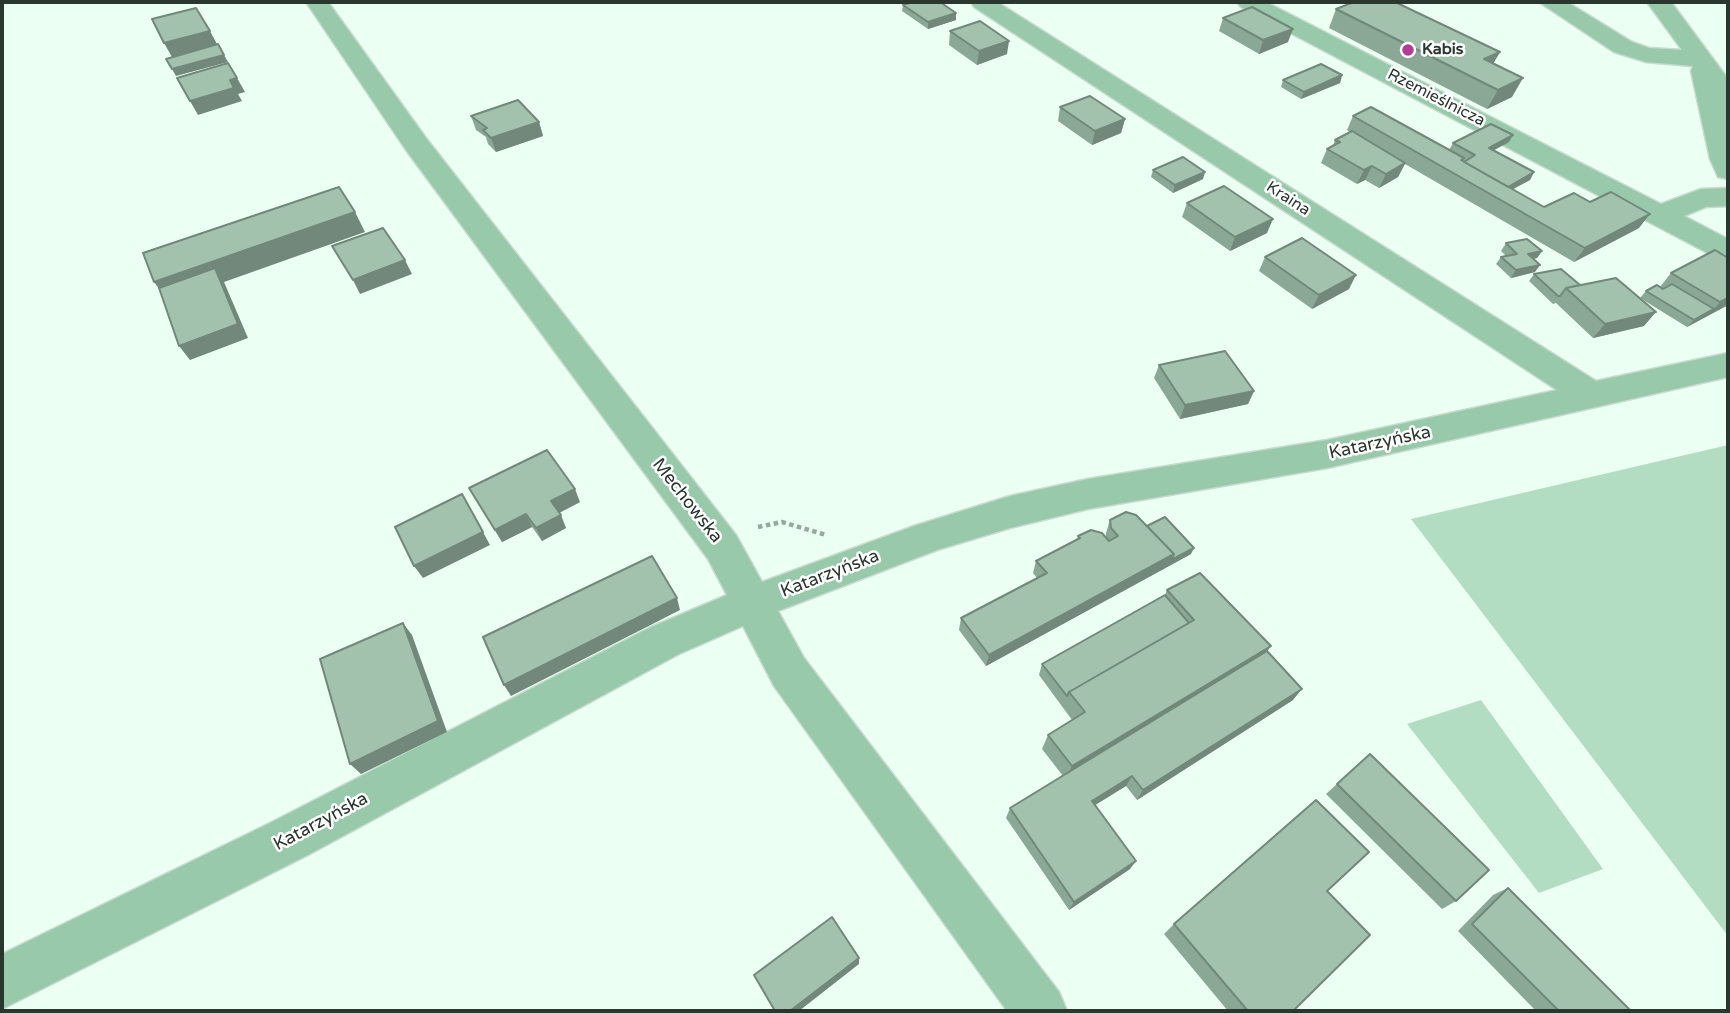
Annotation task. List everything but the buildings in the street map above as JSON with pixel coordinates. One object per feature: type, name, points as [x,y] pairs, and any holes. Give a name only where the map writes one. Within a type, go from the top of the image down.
[{"type":"street","name":"Mechowska","points":[[317,2],[424,155],[722,547],[789,672],[1040,1011]]},
{"type":"street","name":"Kraina","points":[[982,2],[1594,397]]},
{"type":"street","name":"Rzemieślnicza","points":[[1249,2],[1728,251]]},
{"type":"street","points":[[1551,2],[1623,47],[1646,55],[1699,60]]},
{"type":"street","points":[[1658,2],[1728,96]]},
{"type":"street","points":[[1699,60],[1714,97],[1720,151],[1728,171]]},
{"type":"street","points":[[1660,215],[1701,198],[1728,197]]},
{"type":"street","name":"Katarzyńska","points":[[2,982],[289,839],[664,641],[753,603],[928,537],[1010,512],[1088,494],[1327,454],[1594,397],[1728,365]]},
{"type":"green space","points":[[1728,445],[1728,936],[1411,519]]},
{"type":"green space","points":[[1481,700],[1603,869],[1539,893],[1407,724]]},
{"type":"place","name":"Kabis","points":[[1408,50]]}]
